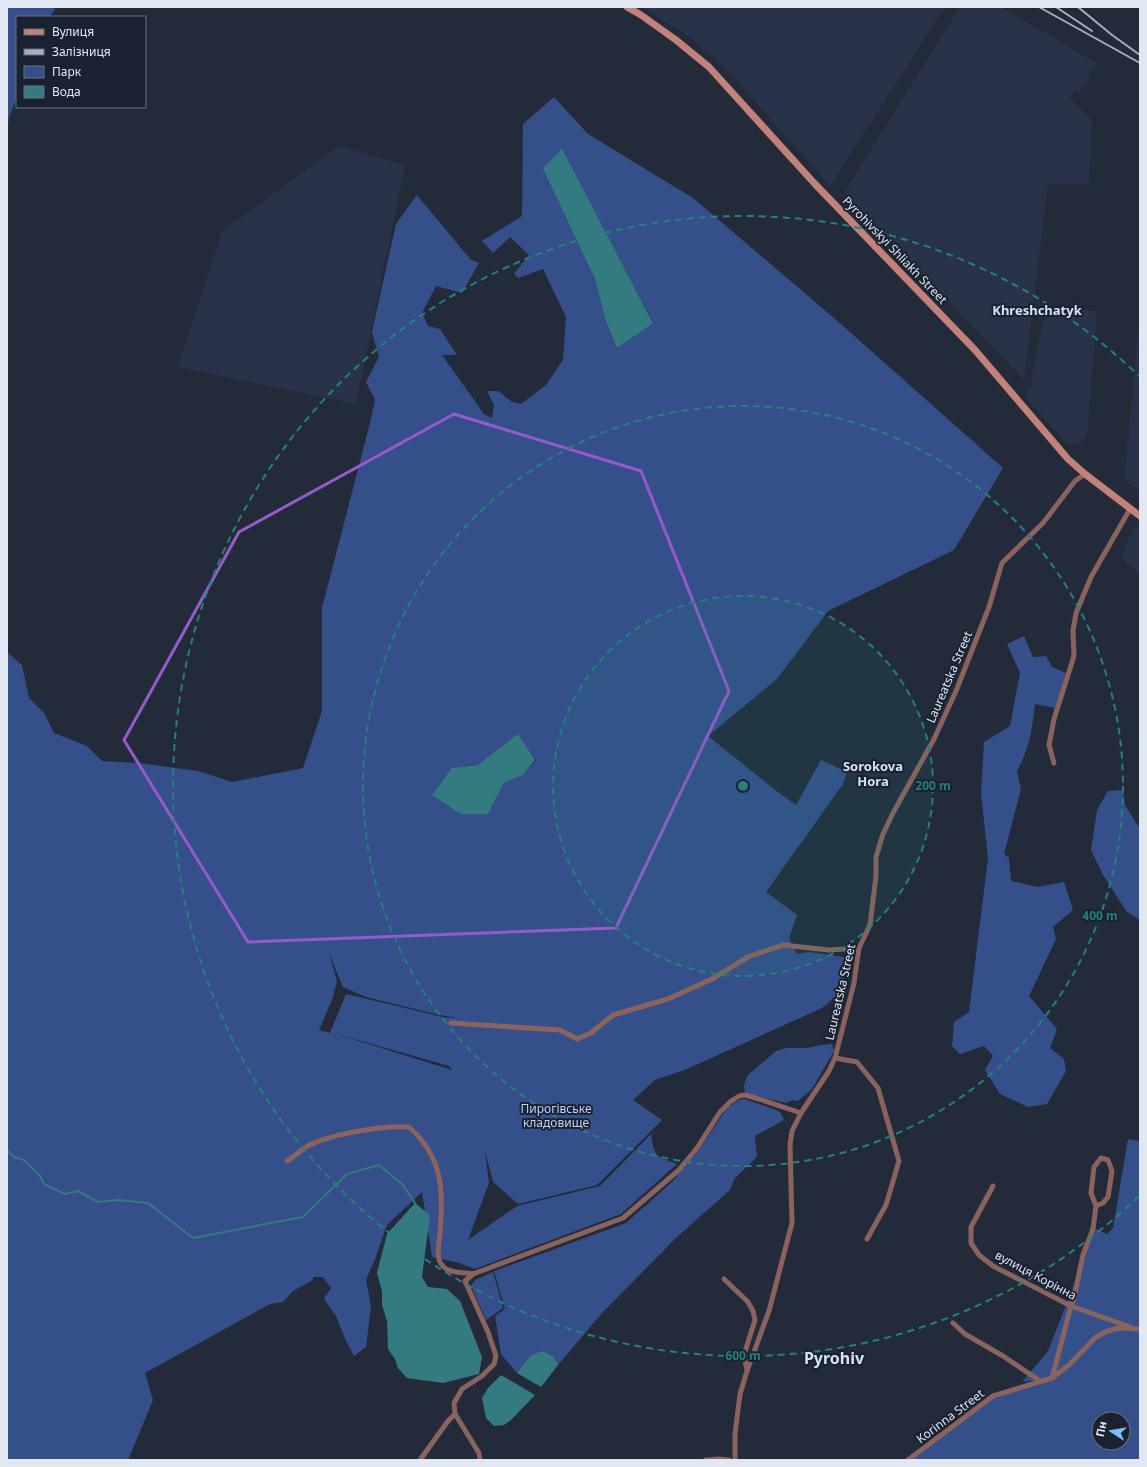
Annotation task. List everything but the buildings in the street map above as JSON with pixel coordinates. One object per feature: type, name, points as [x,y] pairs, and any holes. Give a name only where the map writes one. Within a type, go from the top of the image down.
[{"type":"street","name":"Pyrohivskyi Shliakh Street","points":[[627,7],[676,40],[708,67],[815,184],[975,350],[1068,459],[1085,474],[1140,516]]},
{"type":"street","name":"Laureatska Street","points":[[735,1460],[736,1428],[740,1394],[747,1371],[763,1333],[770,1311],[792,1223],[790,1145],[792,1131],[801,1113],[829,1071],[835,1058],[854,983],[859,948],[870,925],[876,876],[876,857],[883,834],[934,739],[956,691],[989,607],[1002,563],[1043,523],[1075,481],[1085,474]]},
{"type":"street","points":[[1054,763],[1049,745],[1054,719],[1074,656],[1073,631],[1076,613],[1091,577],[1130,509]]},
{"type":"street","points":[[451,1023],[560,1030],[577,1039],[591,1033],[613,1015],[668,999],[712,979],[748,957],[783,945],[829,950],[859,948]]},
{"type":"street","points":[[835,1058],[858,1062],[878,1088],[899,1161],[886,1205],[867,1239]]},
{"type":"street","points":[[465,1280],[473,1274],[623,1218],[679,1170],[697,1148],[720,1112],[730,1102],[739,1096],[746,1095],[801,1113]]},
{"type":"street","points":[[287,1161],[309,1145],[338,1135],[395,1125],[409,1127],[425,1143],[434,1158],[441,1181],[438,1260],[442,1266],[449,1271],[473,1274]]},
{"type":"street","points":[[1052,1378],[1073,1302],[1083,1255],[1093,1229],[1096,1206],[1091,1193],[1094,1167],[1101,1158],[1108,1160],[1112,1171],[1108,1197],[1103,1204],[1096,1206]]},
{"type":"street","name":"вулиця Корінна","points":[[993,1186],[971,1227],[971,1243],[979,1255],[993,1266],[1071,1306],[1137,1329]]},
{"type":"street","points":[[458,1272],[465,1280],[488,1332],[496,1356],[494,1364],[482,1376],[462,1389],[454,1403],[455,1414],[479,1453],[480,1460]]},
{"type":"street","points":[[724,1279],[748,1302],[753,1311],[755,1320],[744,1355],[747,1371]]},
{"type":"street","points":[[953,1323],[965,1334],[1003,1356],[1040,1381]]},
{"type":"street","points":[[1052,1378],[1069,1366],[1095,1338],[1105,1332],[1118,1328],[1137,1329]]},
{"type":"street","name":"Korinna Street","points":[[908,1460],[993,1396],[1052,1378]]},
{"type":"street","points":[[420,1460],[448,1421],[455,1414]]},
{"type":"street","points":[[706,1460],[719,1458],[728,1460]]},
{"type":"highlighted area","points":[[454,414],[641,471],[729,691],[616,928],[248,942],[124,740],[239,532]]},
{"type":"shaded area","points":[[642,7],[945,7],[830,186],[730,73],[690,37]]},
{"type":"shaded area","points":[[960,7],[1001,7],[1097,63],[1088,75],[1091,78],[1078,92],[1075,90],[1069,97],[1092,120],[1089,184],[1048,184],[1024,380],[844,193]]},
{"type":"shaded area","points":[[339,146],[405,165],[356,404],[178,367],[222,231]]},
{"type":"shaded area","points":[[1046,306],[1097,311],[1087,436],[1078,444],[1067,444],[1024,396],[1034,384],[1031,380]]},
{"type":"shaded area","points":[[1140,317],[1140,491],[1124,480]]},
{"type":"shaded area","points":[[1135,526],[1140,527],[1140,574],[1120,558]]},
{"type":"green space","points":[[7,7],[56,7],[51,16],[16,16],[16,100],[9,117],[7,136]]},
{"type":"green space","name":"Пирогівське кладовище","points":[[554,97],[588,134],[693,198],[834,318],[1003,468],[954,550],[828,611],[777,679],[708,736],[796,805],[821,760],[847,772],[843,784],[766,892],[797,915],[789,938],[797,954],[808,952],[852,958],[838,995],[822,1008],[687,1069],[655,1080],[633,1100],[662,1120],[597,1185],[518,1204],[493,1182],[485,1151],[489,1183],[468,1240],[517,1206],[600,1186],[651,1134],[653,1147],[657,1155],[677,1164],[621,1214],[475,1269],[459,1263],[432,1257],[422,1192],[387,1225],[366,1280],[371,1306],[366,1347],[354,1356],[336,1316],[324,1299],[331,1288],[323,1277],[313,1277],[313,1280],[293,1291],[283,1302],[270,1304],[145,1373],[153,1400],[128,1460],[7,1460],[7,652],[22,665],[29,698],[44,713],[54,733],[87,746],[102,761],[139,763],[198,771],[232,782],[303,768],[322,711],[322,608],[375,400],[366,382],[379,357],[372,332],[396,224],[417,195],[471,260],[479,263],[462,293],[436,286],[422,313],[428,326],[440,329],[457,355],[442,355],[484,414],[492,418],[494,405],[487,391],[498,391],[512,402],[521,404],[546,385],[563,360],[566,317],[543,269],[518,278],[514,274],[529,255],[510,237],[493,253],[482,241],[522,216],[523,124]],"holes":[[[561,149],[653,322],[617,348],[606,322],[595,279],[577,238]],[[530,753],[536,760],[523,775],[504,783],[488,814],[452,768],[478,765]],[[329,953],[343,987],[366,997],[458,1018],[443,1017],[346,994],[330,1033],[319,1030],[332,1000],[337,981]],[[333,1033],[449,1066],[452,1070]]]},
{"type":"green space","points":[[1024,636],[1033,657],[1046,656],[1052,667],[1066,673],[1055,708],[1035,704],[1030,738],[1025,754],[1017,771],[1021,789],[1004,854],[1009,858],[1011,881],[1038,887],[1064,882],[1073,910],[1053,927],[1056,939],[1029,996],[1057,1029],[1050,1048],[1064,1059],[1066,1071],[1047,1104],[1028,1107],[1000,1094],[985,1070],[993,1056],[984,1046],[960,1054],[952,1046],[954,1022],[969,1012],[988,858],[981,793],[984,742],[1010,726],[1020,673],[1007,644]]},
{"type":"green space","points":[[1123,790],[1125,805],[1140,829],[1140,920],[1127,912],[1103,875],[1091,850],[1097,810],[1108,791]]},
{"type":"green space","points":[[832,1044],[834,1051],[812,1089],[798,1101],[792,1100],[786,1103],[745,1093],[744,1085],[747,1076],[776,1051],[786,1048],[807,1048]]},
{"type":"green space","points":[[744,1099],[780,1112],[784,1120],[755,1136],[757,1157],[735,1178],[730,1190],[677,1237],[602,1313],[558,1365],[554,1357],[530,1356],[517,1373],[501,1354],[495,1316],[505,1309],[494,1271],[626,1223],[673,1181],[698,1151],[727,1108],[739,1100]]},
{"type":"green space","points":[[1128,1139],[1140,1141],[1140,1460],[908,1460],[993,1396],[1047,1379],[1022,1382],[1048,1351],[1096,1229],[1107,1234],[1113,1228]]},
{"type":"green space","points":[[493,1272],[503,1308],[486,1320],[471,1286],[475,1280]]},
{"type":"water","points":[[562,149],[653,323],[617,348],[606,322],[595,279],[543,168]]},
{"type":"water","points":[[518,734],[535,760],[523,775],[504,783],[488,814],[461,814],[432,795],[452,768],[478,765]]},
{"type":"water","points":[[415,1203],[430,1215],[422,1277],[428,1287],[447,1289],[460,1301],[482,1357],[479,1374],[443,1383],[407,1378],[398,1368],[395,1359],[388,1349],[387,1321],[382,1305],[382,1291],[377,1273],[387,1234]]},
{"type":"water","points":[[542,1351],[554,1357],[558,1365],[541,1387],[517,1373],[530,1356]]},
{"type":"water","points":[[501,1375],[535,1395],[511,1420],[504,1425],[494,1426],[486,1418],[482,1398],[488,1388]]},
{"type":"waterway","points":[[7,1150],[14,1157],[24,1160],[40,1176],[44,1184],[65,1194],[78,1191],[98,1202],[118,1200],[148,1203],[193,1238],[303,1217],[347,1174],[379,1165],[403,1185],[415,1203]]},
{"type":"railway","points":[[1039,7],[1140,63]]},
{"type":"railway","points":[[1056,7],[1092,31]]},
{"type":"railway","points":[[1078,7],[1112,35],[1140,55]]},
{"type":"district","name":"Khreshchatyk","points":[[1037,310]]},
{"type":"district","name":"Sorokova Hora","points":[[873,774]]},
{"type":"district","name":"Pyrohiv","points":[[834,1358]]}]
